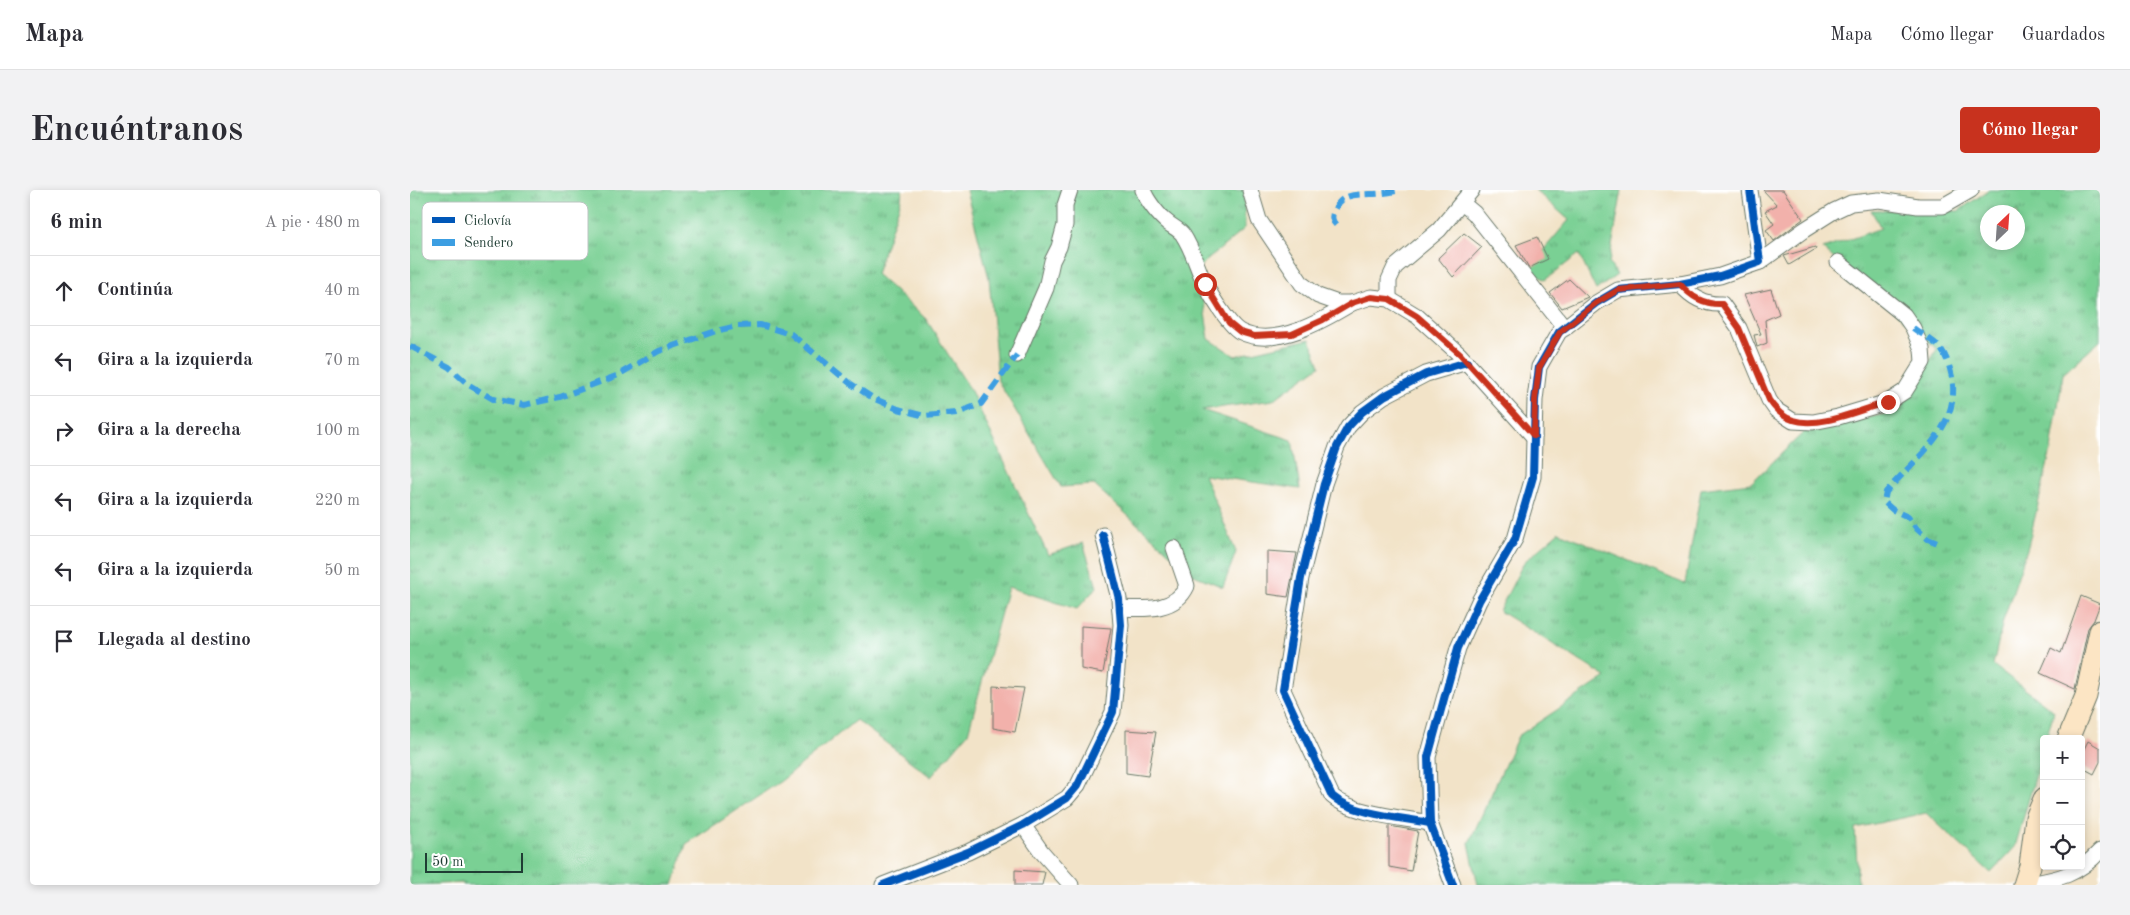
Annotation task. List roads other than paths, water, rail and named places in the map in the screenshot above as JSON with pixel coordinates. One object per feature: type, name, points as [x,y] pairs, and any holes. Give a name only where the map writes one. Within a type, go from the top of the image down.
[{"type":"street","points":[[1018,355],[1046,288],[1052,260],[1059,247],[1065,225],[1065,205],[1070,190]]},
{"type":"street","points":[[1143,190],[1146,198],[1167,222],[1182,233],[1205,284],[1229,323],[1240,332],[1254,336],[1292,334],[1323,320],[1352,303],[1371,297],[1389,299],[1417,316],[1467,362],[1534,436]]},
{"type":"street","points":[[1250,190],[1259,220],[1302,284],[1318,296],[1338,303],[1352,303]]},
{"type":"street","points":[[1389,299],[1389,280],[1395,267],[1439,230],[1472,190]]},
{"type":"street","points":[[1750,190],[1760,262]]},
{"type":"street","points":[[1453,885],[1430,823],[1428,757],[1458,648],[1479,601],[1515,539],[1533,477],[1535,400],[1539,368],[1560,332],[1596,303],[1618,290],[1680,284],[1720,276],[1760,262],[1804,230],[1851,203],[1878,200],[1918,206],[1943,206],[1971,190]]},
{"type":"street","points":[[1462,203],[1474,213],[1565,328]]},
{"type":"street","points":[[1720,276],[1722,304],[1739,328],[1769,400],[1784,416],[1793,421],[1813,422],[1838,417],[1888,402],[1905,391],[1923,362],[1922,349],[1913,328],[1904,315],[1838,262]]},
{"type":"street","points":[[1680,284],[1687,292],[1699,300],[1711,305],[1722,304]]},
{"type":"street","points":[[1430,823],[1356,809],[1338,801],[1332,796],[1326,779],[1283,690],[1301,578],[1324,484],[1337,448],[1348,427],[1362,412],[1384,396],[1426,374],[1467,362]]},
{"type":"street","points":[[883,885],[968,852],[1023,825],[1067,798],[1078,785],[1113,712],[1121,625],[1120,608],[1103,535]]},
{"type":"street","points":[[1120,608],[1160,607],[1174,602],[1182,595],[1187,586],[1174,548]]},
{"type":"street","points":[[2070,735],[2086,696],[2100,631]]},
{"type":"street","points":[[2040,808],[2036,818],[2030,866],[2024,885],[2063,878],[2075,878],[2100,851]]},
{"type":"street","points":[[1023,825],[1041,851],[1071,885]]}]
